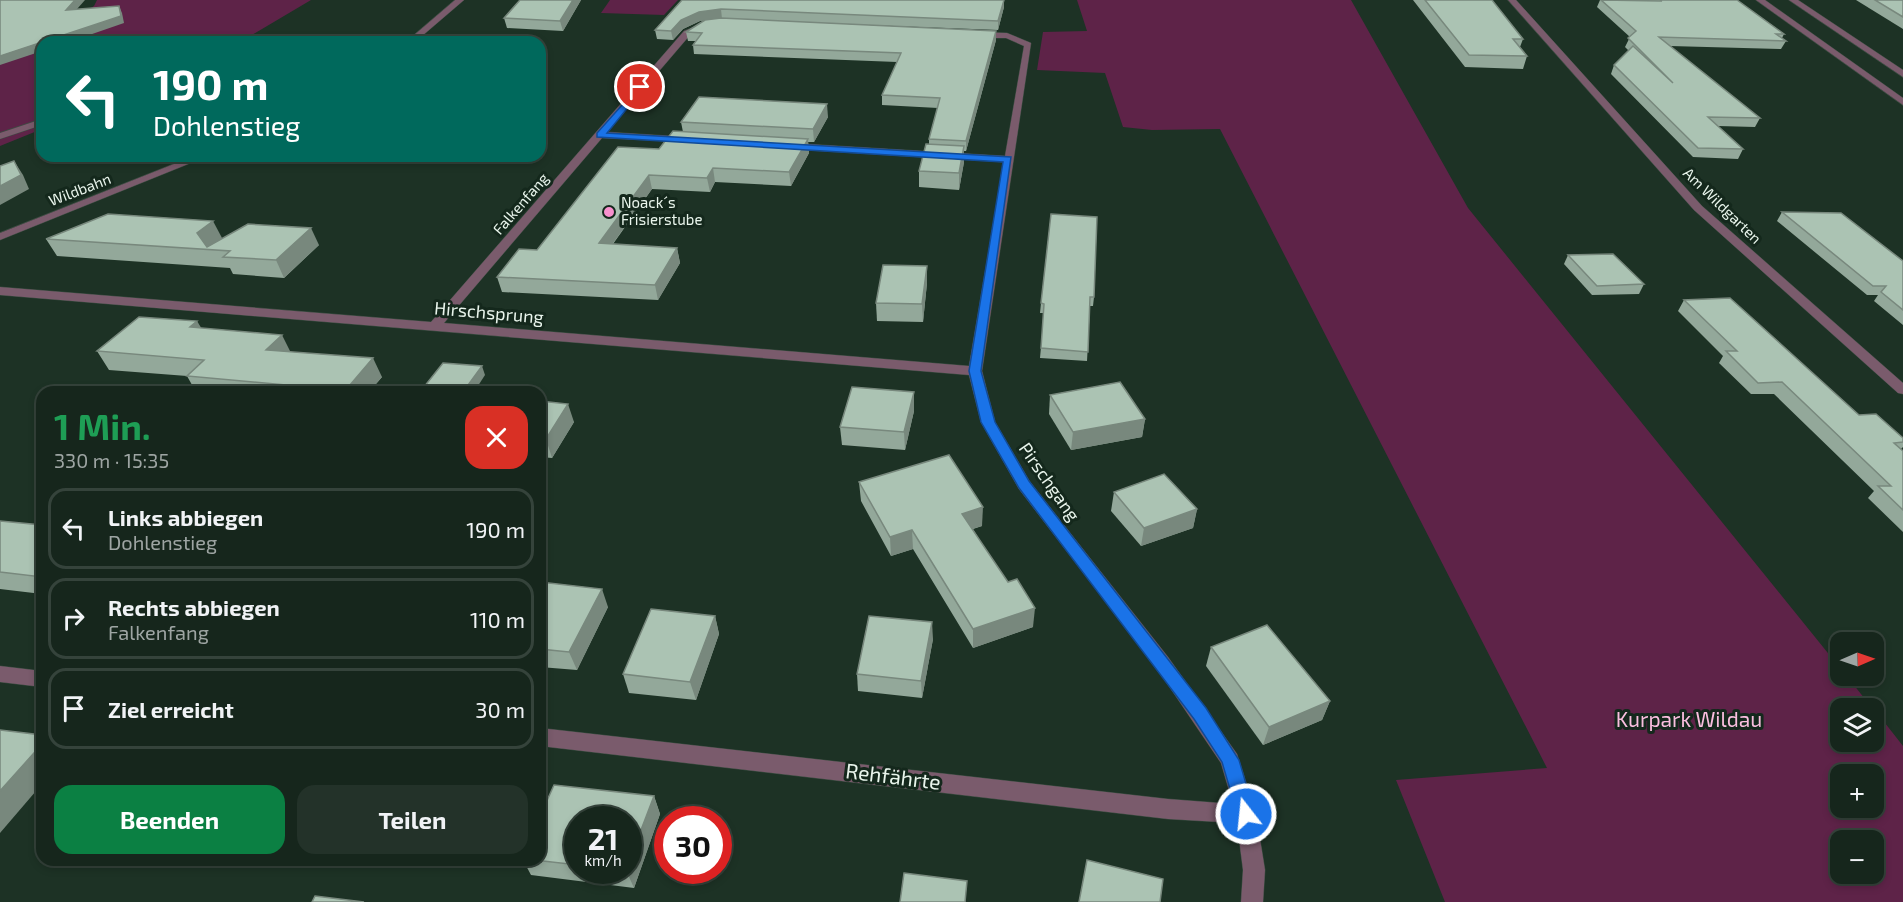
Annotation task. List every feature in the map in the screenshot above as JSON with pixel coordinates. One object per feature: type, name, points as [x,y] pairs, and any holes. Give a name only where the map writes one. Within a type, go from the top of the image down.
[{"type":"street","points":[[417,36],[460,0]]},
{"type":"street","name":"Am Wildgarten","points":[[1512,0],[1698,208],[1903,390]]},
{"type":"street","points":[[1760,0],[1903,102]]},
{"type":"street","points":[[1793,0],[1903,74]]},
{"type":"street","name":"Falkenfang","points":[[434,327],[687,33],[709,25]]},
{"type":"street","name":"Pirschgang","points":[[964,34],[1007,36],[1021,40],[1028,45],[975,371],[988,422],[1007,459],[1030,493],[1200,714],[1230,760],[1246,814],[1254,870],[1252,902]]},
{"type":"street","points":[[0,136],[36,124]]},
{"type":"street","points":[[600,135],[697,141]]},
{"type":"street","points":[[772,145],[1008,159]]},
{"type":"street","name":"Wildbahn","points":[[0,237],[188,162]]},
{"type":"street","name":"Hirschsprung","points":[[0,291],[975,371]]},
{"type":"street","points":[[0,674],[36,678]]},
{"type":"street","name":"Rehfährte","points":[[546,737],[1168,809],[1246,814]]},
{"type":"green space","points":[[97,0],[311,0],[250,36],[46,36],[94,6]]},
{"type":"green space","points":[[610,0],[678,0],[664,15],[601,13]]},
{"type":"green space","name":"Kurpark Wildau","points":[[1077,0],[1351,0],[1468,208],[1830,656],[1830,686],[1855,686],[1864,698],[1830,698],[1830,752],[1884,752],[1884,722],[1903,746],[1903,902],[1445,902],[1396,780],[1547,768],[1220,129],[1152,130],[1123,127],[1105,73],[1037,70],[1043,32],[1087,31]]},
{"type":"green space","points":[[36,44],[36,131],[0,146],[0,52]]},
{"type":"building","points":[[0,0],[75,0],[66,10],[119,6],[121,16],[60,36],[36,36],[36,44],[0,56]]},
{"type":"building","points":[[520,0],[573,0],[560,21],[504,18]]},
{"type":"building","points":[[682,0],[1004,0],[998,21],[721,9],[699,12],[681,20],[671,31],[655,30]]},
{"type":"building","points":[[1425,0],[1492,0],[1523,39],[1513,39],[1527,56],[1469,55]]},
{"type":"building","points":[[1601,0],[1737,0],[1784,34],[1776,34],[1786,41],[1659,37],[1760,118],[1708,117],[1743,149],[1698,148],[1614,65],[1633,46],[1673,83],[1628,38],[1636,31]]},
{"type":"building","points":[[1875,0],[1903,0],[1903,17]]},
{"type":"building","points":[[721,18],[996,31],[966,141],[929,139],[940,98],[882,95],[901,53],[693,45],[702,33],[686,32],[705,20]]},
{"type":"building","points":[[699,97],[827,104],[813,129],[681,122]]},
{"type":"building","points":[[673,131],[808,139],[789,172],[713,168],[707,178],[649,175],[599,243],[677,248],[655,285],[497,277],[519,249],[537,250],[618,147],[659,149]]},
{"type":"building","points":[[926,144],[964,146],[959,173],[919,171]]},
{"type":"building","points":[[14,161],[21,175],[0,186],[0,166]]},
{"type":"building","points":[[1782,212],[1841,213],[1903,261],[1903,310],[1881,292],[1886,286],[1873,286]]},
{"type":"building","points":[[108,214],[213,221],[197,233],[207,247],[248,224],[311,228],[276,260],[223,257],[230,251],[46,239]]},
{"type":"building","points":[[1051,214],[1097,217],[1094,297],[1090,297],[1088,352],[1041,348],[1044,304],[1041,303]]},
{"type":"building","points":[[1613,254],[1644,284],[1597,286],[1568,255]]},
{"type":"building","points":[[883,265],[927,266],[922,304],[876,303]]},
{"type":"building","points":[[1730,298],[1859,415],[1876,414],[1903,438],[1903,442],[1894,443],[1903,451],[1903,510],[1878,486],[1891,486],[1782,382],[1758,383],[1726,351],[1737,351],[1684,300]]},
{"type":"building","points":[[139,317],[197,321],[190,327],[282,335],[266,350],[373,358],[349,386],[286,386],[187,376],[204,360],[97,351]]},
{"type":"building","points":[[443,363],[482,366],[467,386],[425,386]]},
{"type":"building","points":[[1120,382],[1145,419],[1073,432],[1050,395]]},
{"type":"building","points":[[852,387],[914,392],[904,432],[840,427]]},
{"type":"building","points":[[546,402],[568,404],[546,439]]},
{"type":"building","points":[[949,455],[983,507],[962,514],[1008,582],[1017,579],[1035,608],[973,629],[912,530],[890,537],[859,482]]},
{"type":"building","points":[[1164,474],[1197,509],[1144,528],[1114,492]]},
{"type":"building","points":[[0,521],[36,524],[36,576],[0,572]]},
{"type":"building","points":[[546,583],[602,589],[569,652],[546,650]]},
{"type":"building","points":[[651,609],[715,616],[690,682],[623,674]]},
{"type":"building","points":[[869,616],[932,622],[921,681],[857,674]]},
{"type":"building","points":[[1267,625],[1330,701],[1269,727],[1211,647]]},
{"type":"building","points":[[0,730],[36,734],[36,751],[0,791]]},
{"type":"building","points":[[554,785],[654,796],[642,827],[642,806],[564,806],[564,863],[546,861],[546,803]]},
{"type":"building","points":[[1087,860],[1163,879],[1160,902],[1079,902]]},
{"type":"building","points":[[904,873],[967,881],[965,902],[900,902]]},
{"type":"building","points":[[315,896],[364,902],[312,902]]},
{"type":"place","name":"Noack´s Frisierstube","points":[[609,212]]},
{"type":"route","points":[[640,87],[600,135],[1008,159],[975,371],[988,422],[1007,459],[1024,485],[1104,586],[1200,714],[1230,760],[1246,814]]}]
